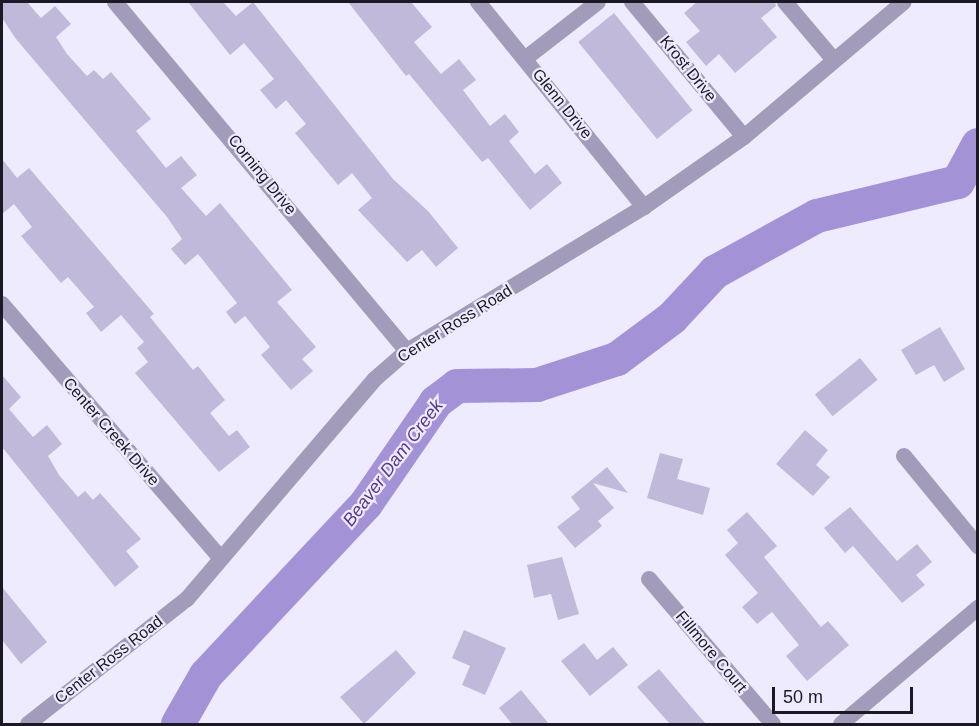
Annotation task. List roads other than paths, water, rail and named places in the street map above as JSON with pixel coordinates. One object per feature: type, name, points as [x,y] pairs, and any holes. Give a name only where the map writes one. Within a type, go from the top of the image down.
[{"type":"street","name":"Corning Drive","points":[[116,2],[406,351]]},
{"type":"street","name":"Glenn Drive","points":[[478,2],[526,58],[644,207]]},
{"type":"street","points":[[526,58],[598,2]]},
{"type":"street","name":"Krost Drive","points":[[632,2],[744,137]]},
{"type":"street","points":[[784,2],[834,60]]},
{"type":"street","name":"Center Ross Road","points":[[28,724],[187,599],[375,379],[406,351],[644,207],[744,137],[904,2]]},
{"type":"street","name":"Center Creek Drive","points":[[2,304],[221,559]]},
{"type":"street","points":[[904,456],[978,546]]},
{"type":"street","name":"Fillmore Court","points":[[649,579],[773,724]]},
{"type":"street","points":[[841,724],[978,608]]},
{"type":"waterway","name":"Beaver Dam Creek","points":[[178,724],[206,675],[366,504],[436,402],[457,386],[537,385],[617,359],[672,318],[715,272],[817,216],[958,182],[978,145]]}]
